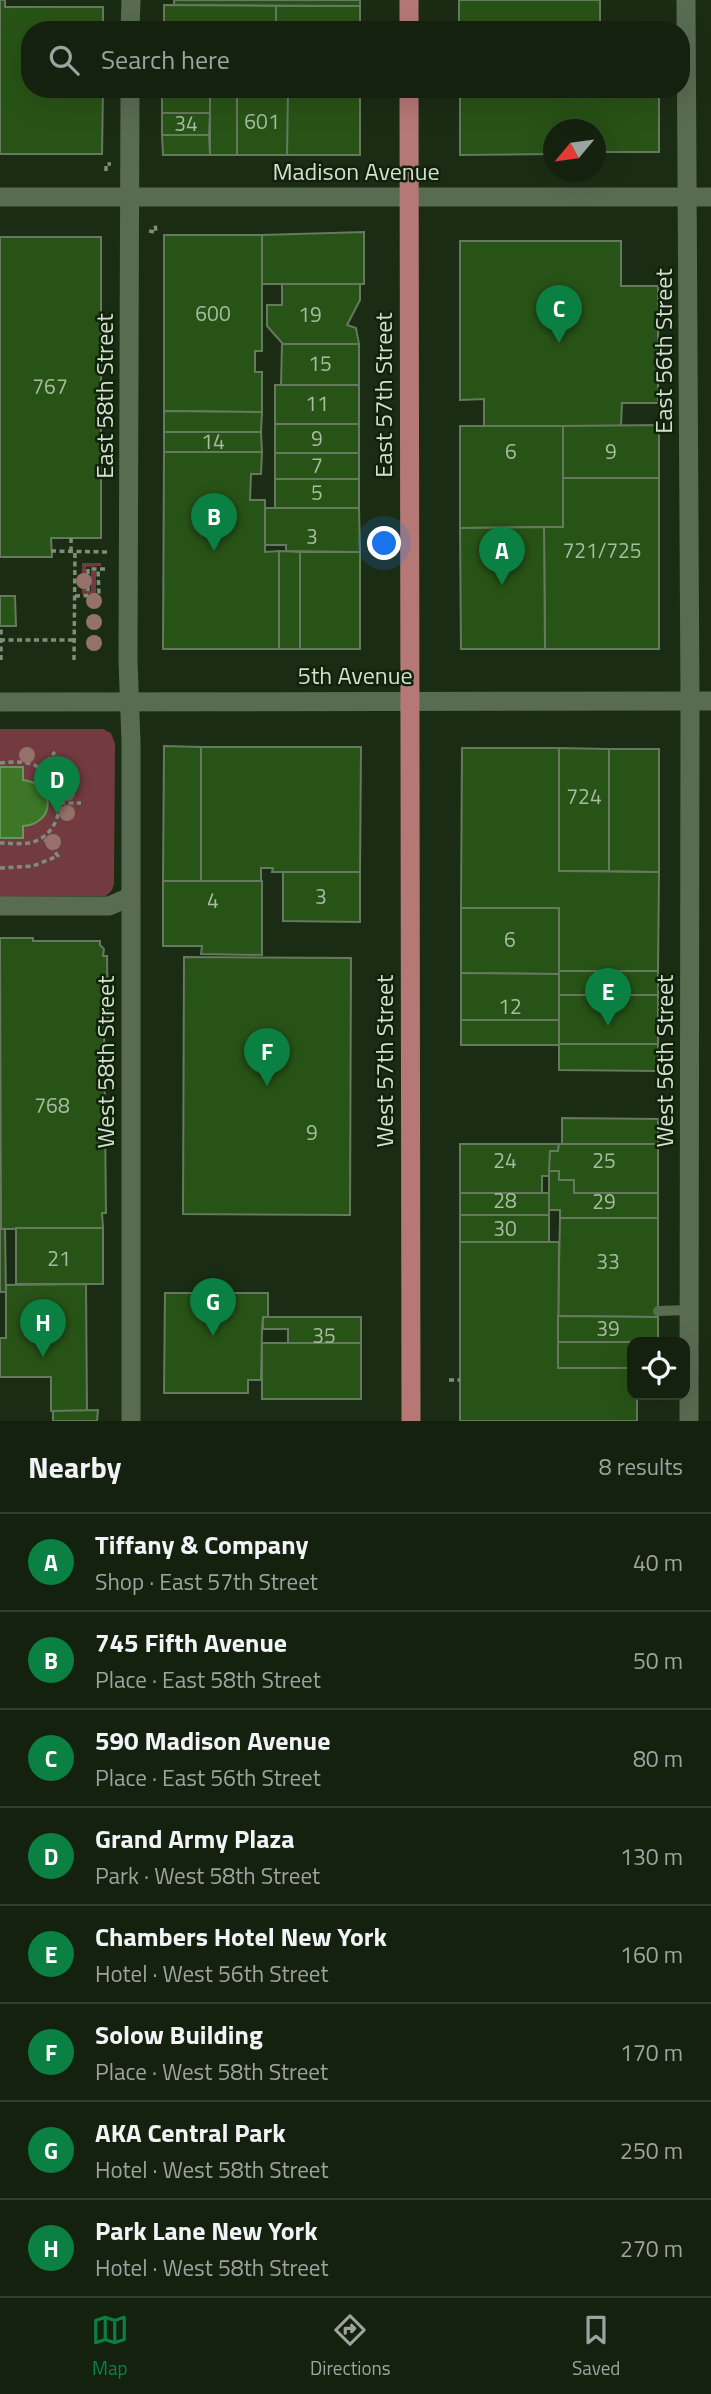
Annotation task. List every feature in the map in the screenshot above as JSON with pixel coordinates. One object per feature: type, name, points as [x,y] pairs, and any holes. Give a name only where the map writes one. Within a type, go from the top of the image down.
[{"type":"main road","points":[[409,0],[409,21]]},
{"type":"main road","name":"East 57th Street","points":[[409,98],[409,701]]},
{"type":"main road","name":"West 57th Street","points":[[409,701],[411,1421]]},
{"type":"street","points":[[130,21],[131,0]]},
{"type":"street","name":"East 56th Street","points":[[686,0],[686,21]]},
{"type":"street","name":"East 58th Street","points":[[129,702],[130,98]]},
{"type":"street","name":"East 56th Street","points":[[687,98],[690,701]]},
{"type":"street","name":"Madison Avenue","points":[[0,197],[711,197]]},
{"type":"street","name":"West 56th Street","points":[[689,1421],[690,701]]},
{"type":"street","name":"5th Avenue","points":[[0,702],[711,701]]},
{"type":"street","name":"West 58th Street","points":[[129,702],[131,1421]]},
{"type":"street","points":[[0,906],[108,906],[130,897]]},
{"type":"lane","points":[[658,1311],[689,1310]]},
{"type":"path","points":[[106,164],[106,171]]},
{"type":"path","points":[[155,223],[156,232]]},
{"type":"path","points":[[71,538],[75,596],[74,660]]},
{"type":"path","points":[[51,551],[107,552]]},
{"type":"path","points":[[88,590],[88,569],[107,569]]},
{"type":"path","points":[[75,596],[99,595],[99,569]]},
{"type":"path","points":[[1,626],[1,660]]},
{"type":"path","points":[[0,640],[74,640]]},
{"type":"path","points":[[41,768],[55,752]]},
{"type":"path","points":[[0,762],[24,762],[41,768],[53,780],[59,792],[60,803],[53,828],[43,837],[24,843],[0,843]]},
{"type":"path","points":[[60,803],[80,803]]},
{"type":"path","points":[[0,868],[33,866],[58,856],[43,837]]},
{"type":"path","points":[[449,1380],[460,1380]]},
{"type":"shaded area","points":[[82,563],[101,563],[101,566],[86,567],[86,590],[91,591],[91,571],[96,571],[96,594],[82,594]]},
{"type":"shaded area","points":[[0,729],[103,729],[111,733],[115,744],[114,884],[106,896],[0,897]]},
{"type":"shaded area","points":[[0,767],[23,767],[23,780],[42,788],[46,795],[46,811],[34,824],[23,826],[23,838],[0,838]]},
{"type":"building","points":[[0,0],[5,0],[5,7],[103,7],[103,21],[21,21],[21,98],[103,98],[102,154],[0,154]]},
{"type":"building","points":[[174,0],[360,0],[360,6],[174,5]]},
{"type":"building","points":[[459,0],[600,0],[600,21],[459,21]]},
{"type":"building","points":[[164,5],[276,6],[276,21],[164,21]]},
{"type":"building","points":[[276,6],[360,6],[360,21],[276,21]]},
{"type":"building","points":[[162,98],[210,98],[210,113],[162,113]]},
{"type":"building","points":[[210,98],[237,98],[237,155],[210,155]]},
{"type":"building","points":[[237,98],[288,98],[288,155],[237,155]]},
{"type":"building","points":[[288,98],[360,98],[360,155],[287,155]]},
{"type":"building","points":[[460,98],[659,98],[659,152],[606,152],[606,119],[543,119],[543,154],[460,155]]},
{"type":"building","points":[[162,113],[210,113],[209,135],[162,135]]},
{"type":"building","points":[[162,135],[209,135],[210,155],[163,155]]},
{"type":"building","points":[[364,232],[364,284],[262,284],[262,235]]},
{"type":"building","points":[[164,235],[262,235],[262,351],[255,351],[255,372],[262,372],[262,412],[164,411]]},
{"type":"building","points":[[0,237],[101,237],[101,538],[51,538],[52,557],[0,557]]},
{"type":"building","points":[[460,241],[621,241],[621,286],[658,286],[658,403],[622,403],[621,426],[484,426],[484,399],[460,400]]},
{"type":"building","points":[[282,284],[360,284],[360,300],[347,325],[356,328],[359,344],[283,344],[267,326],[267,305],[282,305]]},
{"type":"building","points":[[282,344],[359,344],[359,385],[281,385]]},
{"type":"building","points":[[275,385],[359,385],[359,424],[275,424]]},
{"type":"building","points":[[164,411],[262,412],[261,432],[164,432]]},
{"type":"building","points":[[275,424],[359,424],[359,453],[275,453]]},
{"type":"building","points":[[659,425],[659,478],[563,478],[563,426]]},
{"type":"building","points":[[460,426],[563,426],[563,527],[460,528]]},
{"type":"building","points":[[164,432],[261,432],[262,452],[164,452]]},
{"type":"building","points":[[164,452],[262,452],[261,474],[251,474],[250,500],[265,500],[265,552],[279,551],[279,649],[163,649]]},
{"type":"building","points":[[275,453],[359,453],[359,479],[275,479]]},
{"type":"building","points":[[563,478],[659,478],[659,649],[545,649],[544,527],[563,527]]},
{"type":"building","points":[[275,479],[359,479],[359,508],[275,508]]},
{"type":"building","points":[[265,508],[359,508],[360,552],[286,551],[286,545],[265,545]]},
{"type":"building","points":[[544,527],[545,649],[461,649],[460,528]]},
{"type":"building","points":[[279,551],[300,552],[300,649],[279,649]]},
{"type":"building","points":[[300,552],[360,552],[360,649],[300,649]]},
{"type":"building","points":[[0,596],[15,596],[16,626],[0,626]]},
{"type":"building","points":[[164,746],[201,747],[201,881],[163,881]]},
{"type":"building","points":[[201,747],[361,747],[360,872],[272,872],[273,868],[261,868],[261,881],[201,881]]},
{"type":"building","points":[[462,748],[559,748],[559,871],[659,872],[658,971],[559,971],[559,908],[461,908]]},
{"type":"building","points":[[559,748],[609,749],[609,871],[559,871]]},
{"type":"building","points":[[609,749],[659,749],[659,872],[609,871]]},
{"type":"building","points":[[283,872],[360,872],[360,922],[283,921]]},
{"type":"building","points":[[163,881],[262,881],[262,955],[201,954],[202,946],[163,946]]},
{"type":"building","points":[[461,908],[559,908],[559,974],[461,973]]},
{"type":"building","points":[[0,938],[100,941],[104,949],[103,956],[107,956],[108,1026],[104,1026],[106,1213],[102,1213],[103,1228],[1,1229]]},
{"type":"building","points":[[184,957],[351,958],[350,1215],[183,1214]]},
{"type":"building","points":[[559,971],[658,971],[658,995],[559,995]]},
{"type":"building","points":[[461,973],[559,974],[559,1020],[461,1020]]},
{"type":"building","points":[[559,995],[658,995],[658,1044],[559,1044]]},
{"type":"building","points":[[461,1020],[559,1020],[559,1045],[461,1045]]},
{"type":"building","points":[[559,1044],[658,1044],[658,1071],[559,1070]]},
{"type":"building","points":[[562,1118],[658,1119],[658,1144],[562,1144]]},
{"type":"building","points":[[460,1144],[559,1144],[558,1151],[550,1151],[550,1176],[542,1176],[542,1193],[460,1193]]},
{"type":"building","points":[[559,1144],[658,1144],[658,1193],[574,1193],[574,1180],[559,1180],[559,1171],[549,1171],[550,1151],[558,1151]]},
{"type":"building","points":[[549,1171],[559,1171],[559,1180],[574,1180],[574,1193],[658,1193],[658,1218],[560,1218],[560,1210],[549,1210]]},
{"type":"building","points":[[460,1193],[549,1193],[549,1215],[460,1215]]},
{"type":"building","points":[[460,1215],[549,1215],[549,1243],[460,1242]]},
{"type":"building","points":[[560,1218],[658,1218],[658,1317],[558,1316]]},
{"type":"building","points":[[16,1228],[103,1228],[103,1284],[16,1284]]},
{"type":"building","points":[[0,1229],[5,1229],[6,1292],[0,1292]]},
{"type":"building","points":[[460,1242],[559,1242],[558,1368],[627,1368],[627,1400],[637,1400],[637,1421],[460,1421]]},
{"type":"building","points":[[86,1284],[87,1411],[51,1411],[51,1377],[0,1377],[0,1338],[6,1338],[6,1285]]},
{"type":"building","points":[[165,1293],[268,1293],[268,1317],[263,1317],[262,1329],[261,1380],[248,1380],[248,1393],[164,1393]]},
{"type":"building","points":[[558,1316],[658,1317],[658,1337],[627,1337],[627,1342],[558,1342]]},
{"type":"building","points":[[263,1317],[361,1317],[361,1343],[288,1343],[288,1329],[263,1329]]},
{"type":"building","points":[[558,1342],[627,1342],[627,1368],[558,1368]]},
{"type":"building","points":[[262,1343],[361,1343],[361,1399],[262,1399]]},
{"type":"building","points":[[98,1410],[97,1421],[53,1421],[53,1411]]},
{"type":"place","name":"590 Madison Avenue","points":[[559,343]]},
{"type":"place","name":"745 Fifth Avenue","points":[[214,551]]},
{"type":"place","name":"Tiffany & Company","points":[[502,585]]},
{"type":"place","name":"Grand Army Plaza","points":[[57,814]]},
{"type":"place","name":"Chambers Hotel New York","points":[[608,1026]]},
{"type":"place","name":"Solow Building","points":[[267,1086]]},
{"type":"place","name":"AKA Central Park","points":[[213,1336]]},
{"type":"place","name":"Park Lane New York","points":[[43,1357]]}]
